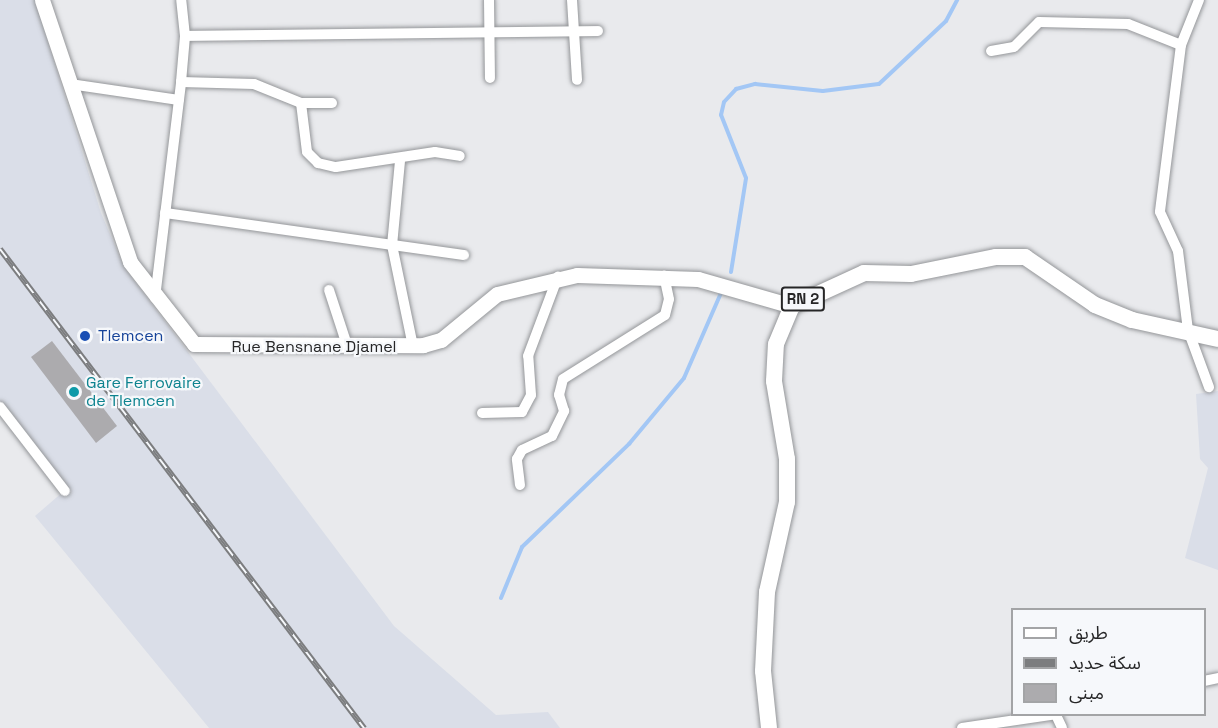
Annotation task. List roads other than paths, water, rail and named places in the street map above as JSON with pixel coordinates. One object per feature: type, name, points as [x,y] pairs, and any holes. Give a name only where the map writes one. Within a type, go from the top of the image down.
[{"type":"main road","name":"Rue Bensnane Djamel","points":[[42,0],[130,262],[183,336],[207,348],[413,346],[441,340],[497,294],[558,276],[664,276],[729,284],[792,306]]},
{"type":"main road","name":"RN 2","points":[[769,728],[763,671],[767,592],[788,502],[787,459],[774,381],[776,344],[792,306],[864,273],[911,274],[996,257],[1025,257],[1095,305],[1132,320],[1188,330],[1218,339]]},
{"type":"street","points":[[154,298],[182,82],[186,36],[181,0]]},
{"type":"street","points":[[489,0],[490,78]]},
{"type":"street","points":[[572,0],[577,80]]},
{"type":"street","points":[[1199,0],[1181,45],[1160,212],[1178,251],[1188,330],[1209,387]]},
{"type":"street","points":[[992,51],[1014,47],[1039,22],[1128,24],[1181,45]]},
{"type":"street","points":[[186,36],[490,31],[598,32]]},
{"type":"street","points":[[182,82],[254,84],[301,102],[332,103]]},
{"type":"street","points":[[70,84],[179,100]]},
{"type":"street","points":[[301,102],[307,152],[318,163],[336,167],[400,161],[435,152],[460,156]]},
{"type":"street","points":[[400,161],[392,245],[413,346]]},
{"type":"street","points":[[165,213],[464,255]]},
{"type":"street","points":[[482,413],[522,412],[531,395],[528,356],[558,276]]},
{"type":"street","points":[[520,485],[517,459],[522,450],[552,436],[564,411],[559,395],[563,379],[665,315],[669,299],[664,276]]},
{"type":"street","points":[[328,290],[347,345]]},
{"type":"street","points":[[0,407],[65,491]]},
{"type":"street","points":[[962,728],[1050,716]]},
{"type":"waterway","points":[[731,272],[746,178],[721,115],[724,102],[736,89],[755,84],[823,91],[879,84],[946,21],[957,0]]},
{"type":"waterway","points":[[501,598],[522,547],[629,444],[684,378],[721,293]]},
{"type":"railway","points":[[0,249],[364,728]]},
{"type":"place","name":"Tlemcen","points":[[85,336]]},
{"type":"place","name":"Gare Ferrovaire de Tlemcen","points":[[74,392]]}]
